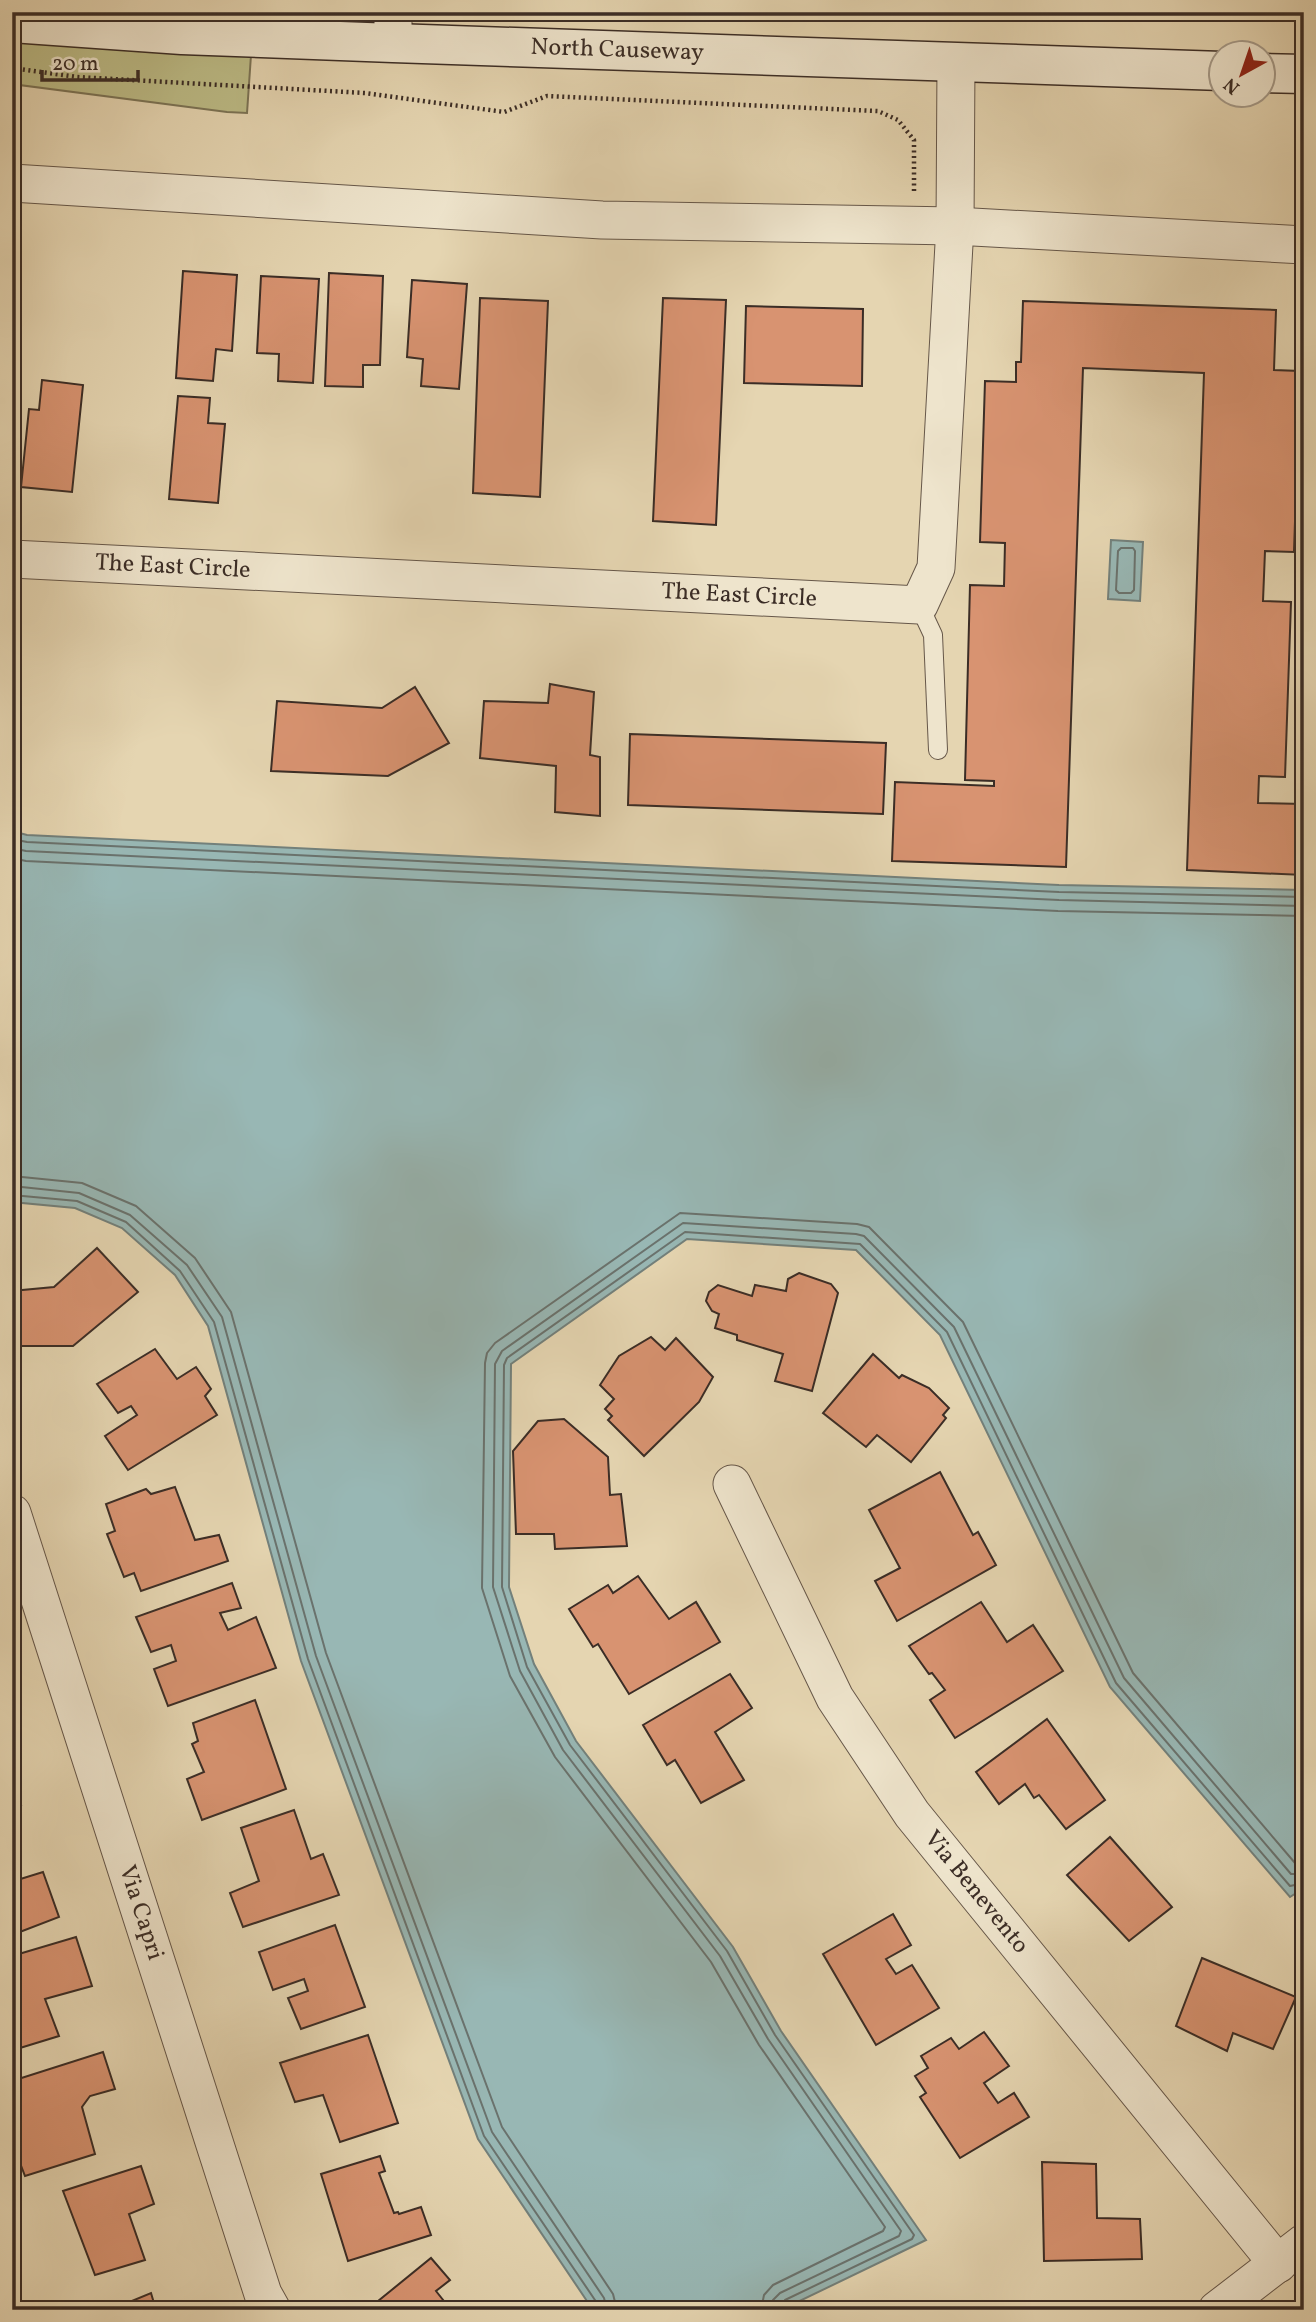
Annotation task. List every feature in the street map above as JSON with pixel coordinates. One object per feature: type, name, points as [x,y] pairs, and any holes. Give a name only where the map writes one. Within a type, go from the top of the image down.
[{"type":"main road","name":"North Causeway","points":[[12,23],[182,35],[393,28],[956,63],[1208,71]]},
{"type":"main road","points":[[1278,73],[1304,74]]},
{"type":"street","points":[[919,605],[936,568],[955,226],[956,63]]},
{"type":"street","points":[[12,183],[602,220],[955,226],[1304,244]]},
{"type":"street","name":"The East Circle","points":[[12,559],[919,605]]},
{"type":"street","name":"Via Benevento","points":[[732,1484],[835,1698],[912,1814],[1291,2253]]},
{"type":"street","name":"Via Capri","points":[[12,1513],[263,2294],[272,2310]]},
{"type":"street","points":[[1217,2310],[1291,2253]]},
{"type":"lane","points":[[919,605],[933,635],[938,750]]},
{"type":"path","points":[[12,68],[77,77],[365,93],[504,112],[547,96],[878,111],[898,120],[914,140],[914,197]]},
{"type":"shaded area","points":[[12,41],[251,55],[247,113],[12,84]]},
{"type":"water","points":[[1111,540],[1143,542],[1140,601],[1108,599]]},
{"type":"water","points":[[12,831],[27,835],[1059,885],[1304,890],[1304,1888],[1290,1897],[1110,1687],[940,1335],[856,1250],[687,1239],[511,1364],[509,1587],[534,1664],[576,1741],[733,1947],[781,2031],[926,2240],[781,2310],[593,2310],[478,2139],[301,1661],[208,1326],[175,1275],[122,1228],[75,1208],[12,1202]]},
{"type":"building","points":[[183,271],[237,275],[232,351],[216,349],[213,381],[176,378]]},
{"type":"building","points":[[329,273],[383,276],[380,365],[363,365],[363,387],[325,386]]},
{"type":"building","points":[[261,276],[319,279],[313,383],[278,381],[279,354],[257,353]]},
{"type":"building","points":[[412,280],[467,284],[459,389],[421,386],[423,359],[407,357]]},
{"type":"building","points":[[480,298],[548,301],[540,497],[473,493]]},
{"type":"building","points":[[663,298],[726,300],[716,525],[653,521]]},
{"type":"building","points":[[1023,301],[1276,310],[1274,370],[1300,371],[1294,552],[1265,551],[1263,601],[1291,602],[1285,777],[1259,776],[1258,803],[1304,804],[1304,875],[1187,870],[1204,373],[1083,368],[1066,867],[892,861],[895,782],[994,786],[994,781],[965,780],[970,585],[1004,586],[1005,543],[980,542],[985,381],[1016,382],[1016,362],[1021,362]]},
{"type":"building","points":[[746,306],[863,309],[862,386],[744,383]]},
{"type":"building","points":[[42,380],[83,385],[72,492],[21,487],[29,409],[39,410]]},
{"type":"building","points":[[178,396],[210,398],[208,423],[225,424],[218,503],[169,499]]},
{"type":"building","points":[[550,684],[594,692],[590,755],[600,757],[600,816],[555,812],[556,766],[480,758],[484,701],[548,703]]},
{"type":"building","points":[[415,687],[449,743],[388,776],[271,771],[277,701],[382,708]]},
{"type":"building","points":[[630,734],[886,743],[883,814],[628,805]]},
{"type":"building","points":[[97,1248],[138,1292],[73,1346],[12,1346],[12,1291],[54,1287]]},
{"type":"building","points":[[799,1273],[831,1284],[838,1293],[812,1391],[775,1381],[783,1354],[737,1340],[737,1335],[715,1328],[719,1314],[712,1311],[706,1301],[709,1292],[718,1285],[752,1296],[755,1285],[786,1291],[788,1279]]},
{"type":"building","points":[[651,1337],[665,1350],[676,1338],[713,1377],[699,1402],[644,1456],[608,1420],[612,1416],[605,1409],[614,1399],[600,1385],[619,1356]]},
{"type":"building","points":[[155,1349],[177,1379],[196,1367],[211,1389],[205,1396],[217,1415],[128,1470],[105,1436],[137,1415],[131,1406],[118,1413],[97,1384]]},
{"type":"building","points":[[873,1354],[899,1378],[902,1375],[929,1388],[949,1408],[943,1415],[946,1418],[911,1462],[877,1435],[866,1447],[823,1413]]},
{"type":"building","points":[[564,1419],[608,1457],[610,1495],[621,1494],[627,1546],[555,1549],[554,1534],[516,1534],[513,1451],[538,1421]]},
{"type":"building","points":[[940,1472],[973,1535],[978,1532],[996,1565],[897,1621],[875,1581],[900,1568],[869,1510]]},
{"type":"building","points":[[175,1487],[195,1540],[219,1535],[228,1561],[141,1591],[134,1573],[124,1577],[107,1534],[115,1531],[106,1504],[146,1489],[151,1494]]},
{"type":"building","points":[[638,1576],[669,1619],[696,1602],[720,1642],[629,1694],[598,1644],[593,1647],[569,1609],[608,1585],[613,1593]]},
{"type":"building","points":[[232,1583],[241,1608],[220,1613],[228,1630],[256,1617],[276,1668],[168,1706],[154,1669],[176,1661],[171,1645],[151,1652],[136,1617]]},
{"type":"building","points":[[981,1602],[1007,1642],[1033,1625],[1063,1671],[955,1738],[930,1700],[945,1690],[932,1673],[929,1674],[909,1646]]},
{"type":"building","points":[[730,1674],[752,1708],[715,1732],[744,1780],[701,1803],[675,1760],[667,1765],[643,1725]]},
{"type":"building","points":[[255,1700],[286,1789],[202,1820],[187,1779],[204,1772],[192,1744],[198,1741],[193,1723]]},
{"type":"building","points":[[1047,1719],[1105,1800],[1066,1829],[1039,1795],[1034,1798],[1025,1784],[999,1804],[976,1772]]},
{"type":"building","points":[[12,1777],[21,1805],[12,1808]]},
{"type":"building","points":[[294,1810],[311,1859],[323,1854],[339,1895],[243,1927],[230,1893],[259,1881],[241,1828]]},
{"type":"building","points":[[1110,1837],[1172,1907],[1129,1941],[1067,1875]]},
{"type":"building","points":[[43,1872],[59,1917],[12,1935],[12,1876],[14,1881]]},
{"type":"building","points":[[893,1914],[911,1945],[886,1959],[896,1974],[912,1965],[939,2008],[876,2045],[823,1954]]},
{"type":"building","points":[[335,1925],[365,2007],[301,2029],[288,1998],[308,1991],[304,1979],[273,1990],[259,1952]]},
{"type":"building","points":[[76,1937],[92,1986],[45,1999],[59,2036],[20,2048],[12,2026],[12,1956]]},
{"type":"building","points":[[1202,1958],[1296,1997],[1273,2049],[1233,2033],[1227,2051],[1176,2026]]},
{"type":"building","points":[[984,2032],[1009,2066],[984,2083],[998,2103],[1014,2093],[1029,2117],[960,2158],[920,2097],[926,2093],[915,2076],[928,2068],[921,2056],[951,2038],[959,2049]]},
{"type":"building","points":[[368,2035],[398,2123],[340,2142],[323,2095],[295,2102],[280,2063]]},
{"type":"building","points":[[103,2052],[115,2089],[90,2096],[82,2107],[95,2154],[25,2176],[12,2142],[12,2081]]},
{"type":"building","points":[[380,2156],[385,2171],[379,2173],[394,2213],[421,2207],[431,2235],[348,2261],[321,2174]]},
{"type":"building","points":[[1042,2162],[1096,2164],[1097,2218],[1140,2219],[1142,2259],[1044,2261]]},
{"type":"building","points":[[141,2166],[154,2204],[129,2214],[145,2260],[95,2275],[63,2191]]},
{"type":"building","points":[[431,2258],[450,2280],[436,2291],[451,2310],[367,2310]]},
{"type":"building","points":[[151,2293],[156,2310],[110,2310]]}]
